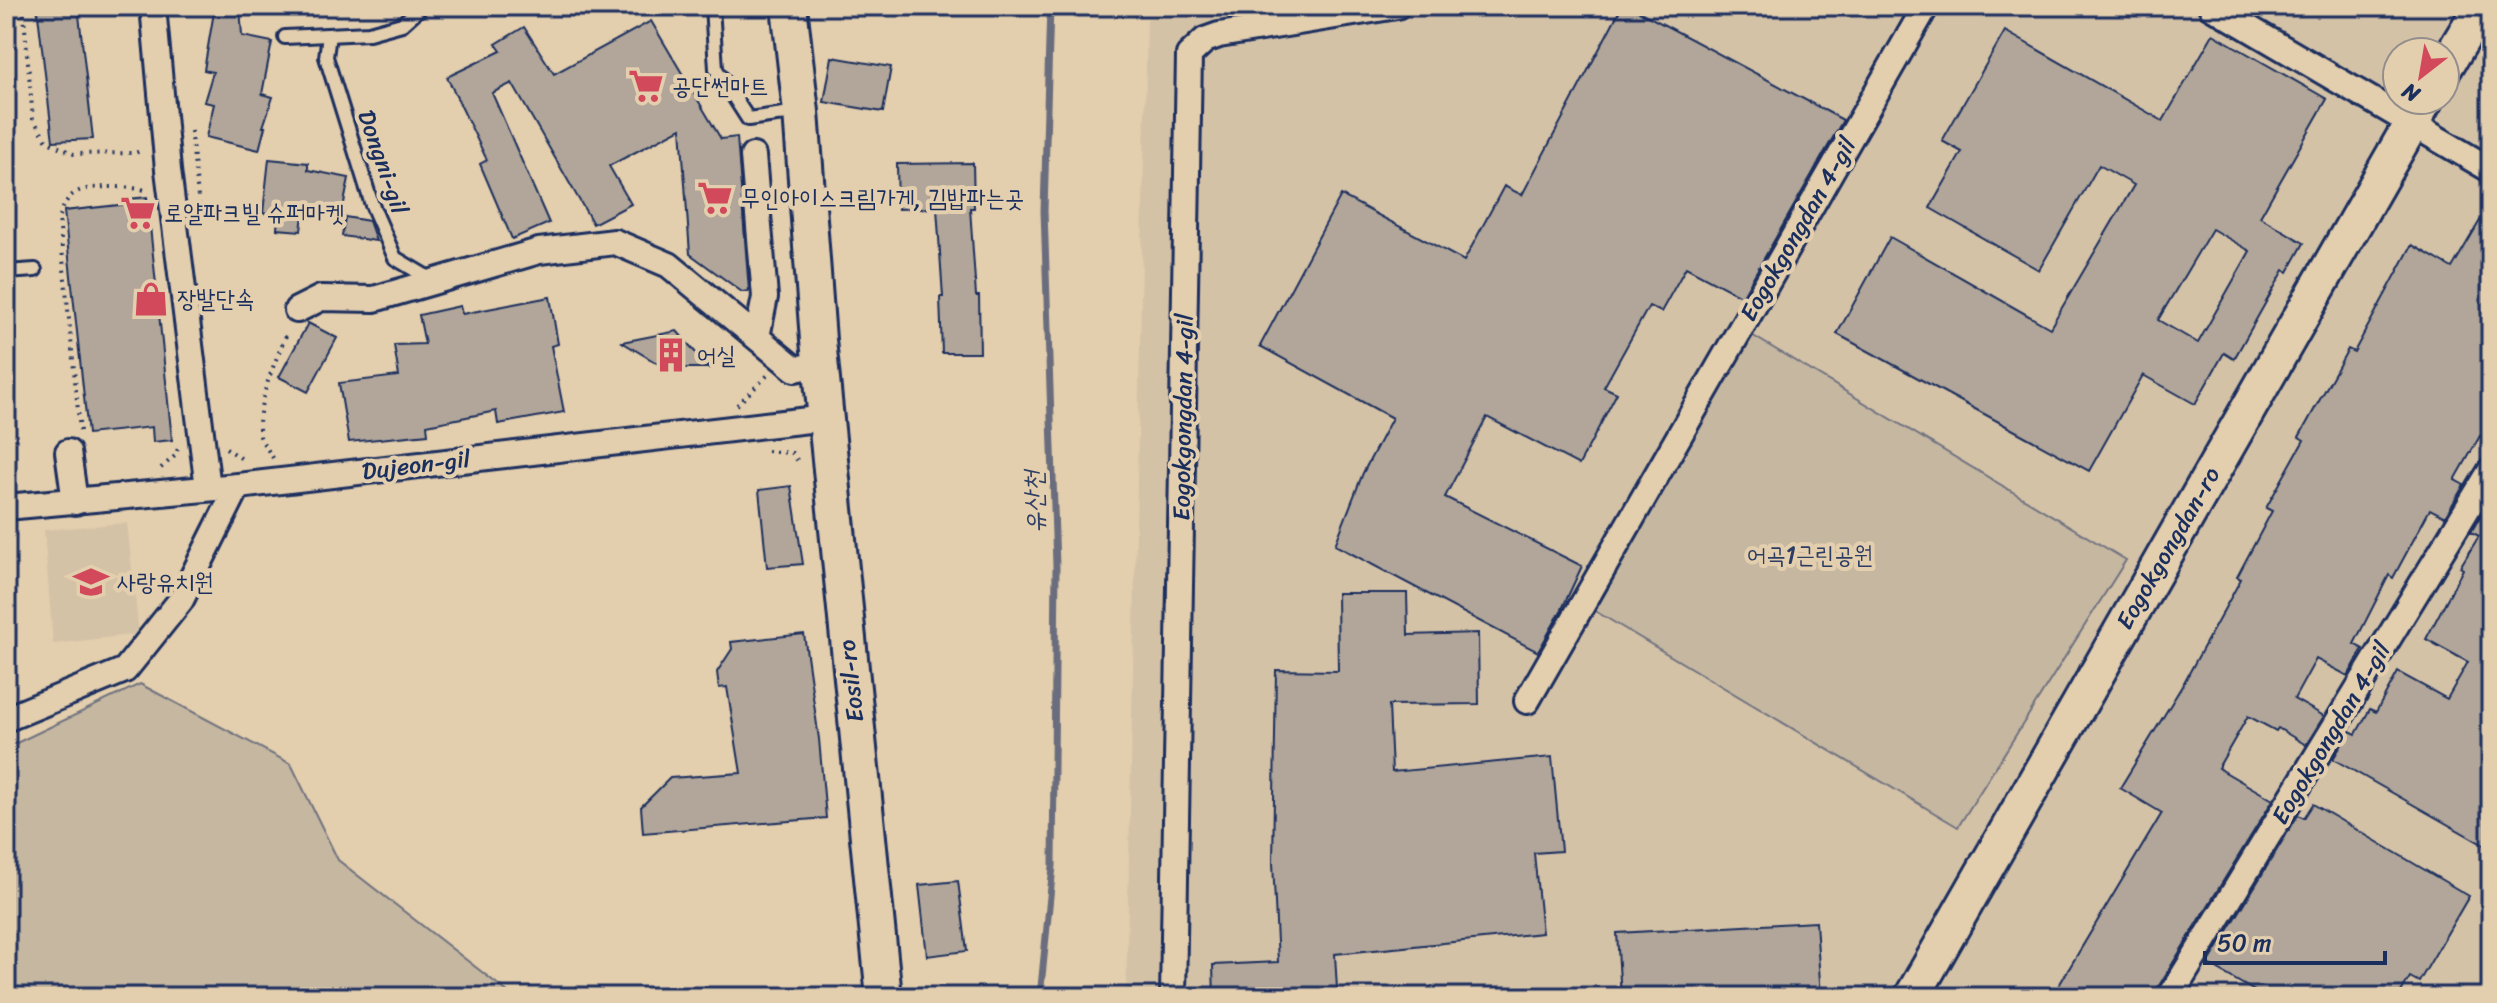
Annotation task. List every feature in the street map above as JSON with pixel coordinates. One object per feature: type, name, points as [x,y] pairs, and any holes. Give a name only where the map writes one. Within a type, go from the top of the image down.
[{"type":"street","points":[[153,6],[168,170],[208,488]]},
{"type":"street","name":"Eosil-ro","points":[[789,6],[801,112],[820,364],[884,997]]},
{"type":"street","name":"Eogokgongdan 4-gil","points":[[1173,997],[1189,55],[1205,40],[1219,35],[1397,6]]},
{"type":"street","name":"Eogokgongdan 4-gil","points":[[1527,701],[1926,6]]},
{"type":"street","points":[[2211,6],[2381,92]]},
{"type":"street","points":[[2461,41],[2482,6]]},
{"type":"street","name":"Eogokgongdan-ro","points":[[1912,997],[2415,116]]},
{"type":"street","points":[[2424,116],[2491,170]]},
{"type":"street","points":[[753,156],[765,297],[757,337]]},
{"type":"street","points":[[297,310],[321,298],[374,299],[539,251],[615,242],[669,265],[795,369],[820,364]]},
{"type":"street","name":"Dujeon-gil","points":[[6,507],[238,486],[826,418]]},
{"type":"street","points":[[74,442],[75,502]]},
{"type":"street","name":"Eogokgongdan 4-gil","points":[[2170,997],[2491,470]]},
{"type":"street","points":[[6,719],[125,670],[181,600],[238,486]]},
{"type":"lane","points":[[285,37],[369,33],[402,24],[422,6]]},
{"type":"lane","points":[[712,6],[716,69],[748,119],[801,112]]},
{"type":"lane","name":"Dongni-gil","points":[[329,35],[326,57],[372,205],[395,258],[434,281]]},
{"type":"lane","points":[[6,272],[35,270]]},
{"type":"path","points":[[23,6],[33,119],[48,142],[74,154],[135,153],[145,148],[148,140]]},
{"type":"path","points":[[190,125],[200,217]]},
{"type":"path","points":[[74,442],[59,218],[65,202],[78,191],[138,187],[148,190],[153,197]]},
{"type":"path","points":[[264,463],[276,461],[260,437],[268,379],[297,310]]},
{"type":"path","points":[[735,407],[784,359]]},
{"type":"path","points":[[155,471],[166,466],[176,455],[179,443]]},
{"type":"path","points":[[225,447],[252,465]]},
{"type":"path","points":[[759,451],[792,453],[800,463],[801,473]]},
{"type":"shaded area","points":[[1197,6],[2491,6],[2491,997],[1126,997],[1147,19]]},
{"type":"shaded area","name":"사랑유치원","points":[[127,523],[139,634],[53,644],[44,530]]},
{"type":"green space","name":"어곡1근린공원","points":[[1750,334],[2126,560],[1958,827],[1595,611]]},
{"type":"green space","points":[[140,684],[291,764],[338,860],[514,997],[6,997],[6,748]]},
{"type":"building","points":[[37,6],[78,6],[93,139],[53,141]]},
{"type":"building","points":[[215,6],[240,6],[242,36],[272,42],[262,94],[273,97],[259,150],[206,137],[214,104],[204,102],[213,72],[204,70]]},
{"type":"building","points":[[1622,6],[1629,6],[1843,120],[1742,297],[1686,267],[1661,312],[1649,306],[1604,387],[1617,393],[1579,465],[1487,417],[1445,497],[1582,566],[1538,652],[1335,545],[1363,473],[1392,418],[1260,346],[1341,195],[1464,261],[1504,186],[1522,195]]},
{"type":"building","points":[[651,21],[721,139],[737,137],[749,291],[742,292],[690,254],[681,128],[609,166],[631,204],[593,224],[512,83],[492,93],[549,223],[512,239],[480,164],[487,160],[447,77],[501,51],[496,44],[524,27],[554,74]]},
{"type":"building","points":[[2005,31],[2163,121],[2213,34],[2327,99],[2260,217],[2304,243],[2288,272],[2284,270],[2234,359],[2224,353],[2195,404],[2143,375],[2089,471],[1837,334],[1890,237],[2050,328],[2134,185],[2099,165],[2039,270],[1930,208],[1962,152],[1942,141]],"holes":[[[2212,229],[2250,251],[2198,343],[2158,320]]]},
{"type":"building","points":[[832,57],[891,67],[883,112],[824,102]]},
{"type":"building","points":[[269,159],[308,163],[308,170],[349,178],[342,213],[304,206],[301,231],[277,229],[278,215],[263,213]]},
{"type":"building","points":[[973,163],[974,208],[970,208],[976,296],[979,296],[980,353],[942,353],[940,297],[943,297],[937,208],[898,209],[897,164]]},
{"type":"building","points":[[147,197],[172,440],[153,442],[152,427],[88,434],[64,211],[128,204],[128,199]]},
{"type":"building","points":[[2491,202],[2491,443],[2480,436],[2455,480],[2464,485],[2445,517],[2430,509],[2393,578],[2389,575],[2354,644],[2363,649],[2348,676],[2316,659],[2294,699],[2324,716],[2306,745],[2278,728],[2276,731],[2248,716],[2218,768],[2273,800],[2155,997],[2052,997],[2162,813],[2120,788],[2182,686],[2241,579],[2237,577],[2272,511],[2266,508],[2304,440],[2299,437],[2348,349],[2354,352],[2412,245],[2452,268]]},
{"type":"building","points":[[345,217],[369,221],[376,241],[342,236]]},
{"type":"building","points":[[550,297],[558,344],[551,346],[564,412],[498,424],[496,411],[427,425],[428,434],[349,442],[339,383],[399,376],[394,345],[425,344],[419,315],[460,306],[462,314]]},
{"type":"building","points":[[308,323],[337,338],[308,392],[279,377]]},
{"type":"building","name":"어실","points":[[677,331],[709,368],[665,368],[622,342]]},
{"type":"building","points":[[791,486],[803,564],[767,567],[759,490]]},
{"type":"building","points":[[2490,500],[2491,849],[2333,759],[2350,731],[2356,734],[2370,709],[2376,712],[2398,672],[2447,699],[2468,662],[2426,639],[2463,569],[2460,567],[2479,536],[2471,532]]},
{"type":"building","points":[[1337,593],[1407,593],[1408,635],[1478,633],[1479,704],[1389,705],[1392,772],[1552,757],[1561,851],[1534,853],[1542,933],[1335,954],[1337,989],[1270,992],[1270,997],[1214,997],[1213,965],[1278,962],[1273,863],[1276,670],[1338,671]]},
{"type":"building","points":[[804,634],[819,739],[826,818],[643,833],[641,807],[670,778],[741,773],[727,687],[719,688],[717,672],[732,649],[731,642]]},
{"type":"building","points":[[2313,804],[2469,896],[2419,982],[2410,977],[2398,997],[2265,997],[2208,964],[2298,815],[2304,818]]},
{"type":"building","points":[[958,881],[967,951],[927,956],[919,885]]},
{"type":"building","points":[[1816,922],[1821,997],[1621,997],[1617,933]]},
{"type":"waterway","name":"유산천","points":[[1040,997],[1053,866],[1056,566],[1044,211],[1050,6]]},
{"type":"place","name":"공단썬마트","points":[[646,86]]},
{"type":"place","name":"무인아이스크림가게, 김밥파는곳","points":[[715,198]]},
{"type":"place","name":"로얄파크빌 슈퍼마켓","points":[[138,213]]},
{"type":"place","name":"장발단속","points":[[151,299]]},
{"type":"place","name":"어실","points":[[671,355]]},
{"type":"place","name":"사랑유치원","points":[[91,582]]}]
